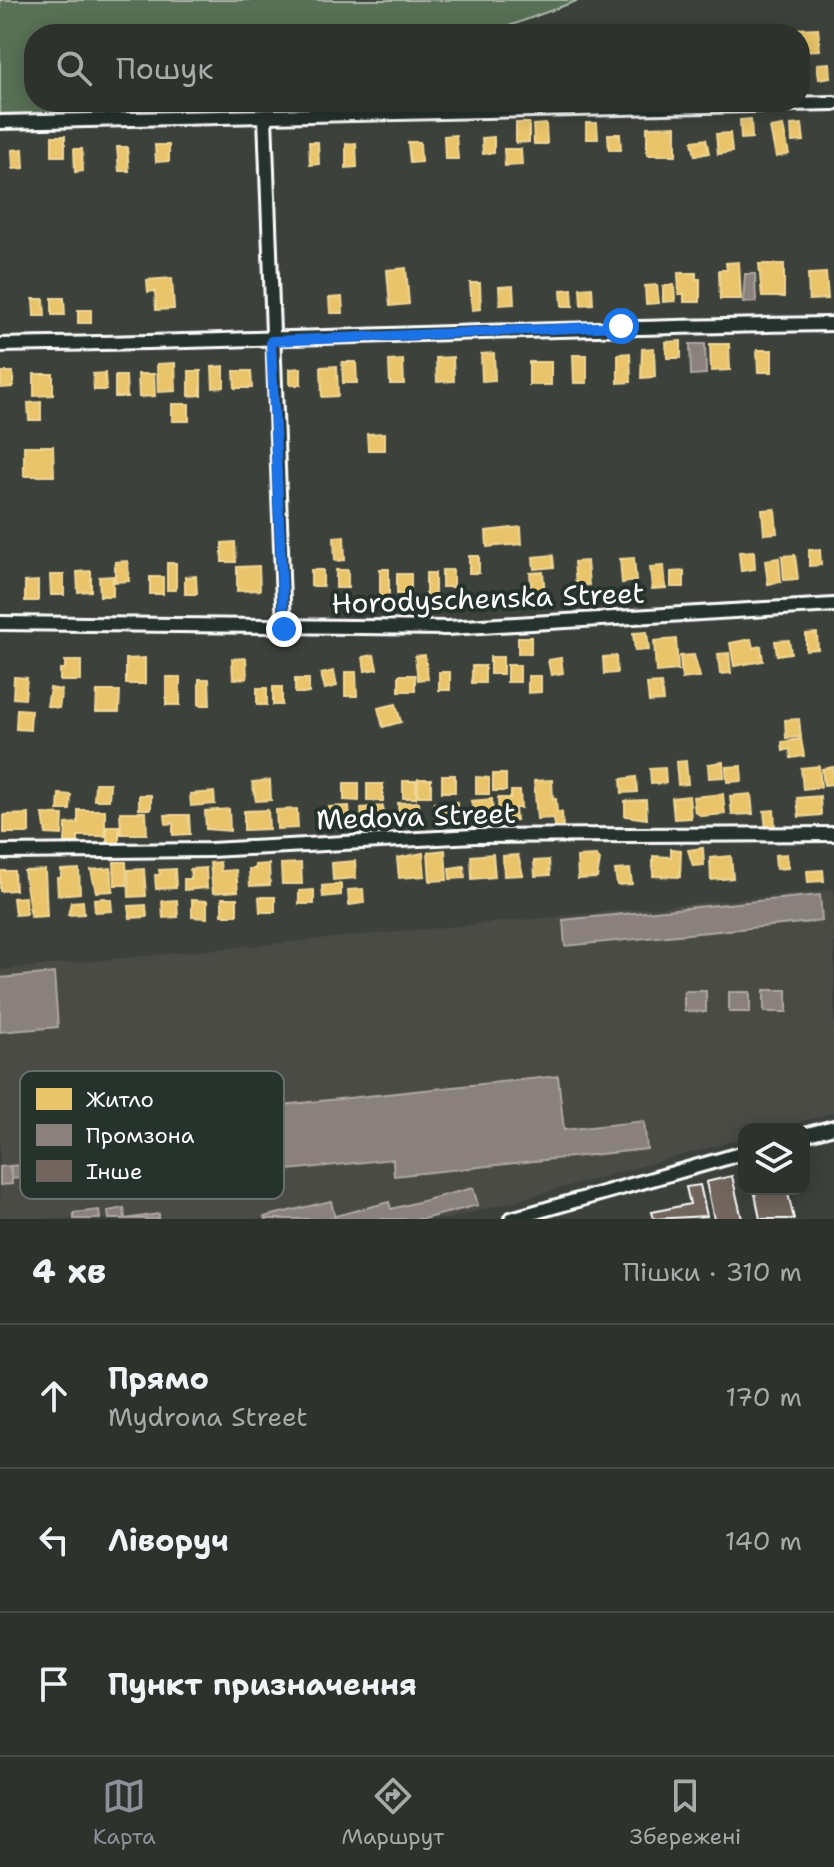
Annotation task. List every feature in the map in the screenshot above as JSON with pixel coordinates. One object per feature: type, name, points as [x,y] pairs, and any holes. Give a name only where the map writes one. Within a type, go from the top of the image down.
[{"type":"street","points":[[810,104],[834,103]]},
{"type":"street","points":[[0,122],[468,112]]},
{"type":"street","points":[[265,117],[284,629]]},
{"type":"street","points":[[0,345],[271,341],[621,326],[834,324]]},
{"type":"street","name":"Horodyschenska Street","points":[[0,623],[284,629],[448,628],[834,605]]},
{"type":"street","name":"Medova Street","points":[[0,852],[210,850],[475,836],[834,834]]},
{"type":"street","points":[[810,1133],[834,1127]]},
{"type":"street","points":[[511,1219],[738,1155]]},
{"type":"shaded area","points":[[834,890],[834,1112],[796,1123],[738,1123],[738,1140],[448,1219],[0,1219],[0,970]]},
{"type":"green space","points":[[0,0],[579,0],[515,24],[24,24],[24,112],[279,112],[265,117],[0,122]]},
{"type":"building: Житло","points":[[810,28],[818,28],[820,50],[810,50]]},
{"type":"building: Житло","points":[[830,63],[831,77],[819,79],[817,64]]},
{"type":"building: Житло","points":[[751,119],[752,138],[741,139],[740,120]]},
{"type":"building: Житло","points":[[516,123],[529,123],[529,142],[516,143]]},
{"type":"building: Житло","points":[[586,123],[597,123],[598,139],[586,139]]},
{"type":"building: Житло","points":[[546,124],[547,144],[534,144],[533,125]]},
{"type":"building: Житло","points":[[802,124],[804,141],[792,142],[791,125]]},
{"type":"building: Житло","points":[[676,126],[676,155],[647,155],[647,127]]},
{"type":"building: Житло","points":[[783,126],[789,154],[776,157],[770,128]]},
{"type":"building: Житло","points":[[730,133],[732,152],[718,154],[716,134]]},
{"type":"building: Житло","points":[[608,134],[620,134],[621,150],[609,150]]},
{"type":"building: Житло","points":[[456,135],[458,159],[445,159],[444,136]]},
{"type":"building: Житло","points":[[52,136],[65,136],[65,156],[52,156]]},
{"type":"building: Житло","points":[[494,137],[494,153],[483,154],[482,138]]},
{"type":"building: Житло","points":[[706,139],[709,153],[695,156],[692,141]]},
{"type":"building: Житло","points":[[309,142],[318,142],[319,164],[310,165]]},
{"type":"building: Житло","points":[[408,142],[420,142],[421,162],[410,163]]},
{"type":"building: Житло","points":[[356,143],[357,167],[346,168],[346,144]]},
{"type":"building: Житло","points":[[155,145],[169,145],[169,161],[156,162]]},
{"type":"building: Житло","points":[[117,147],[127,147],[129,171],[119,171]]},
{"type":"building: Житло","points":[[23,149],[24,168],[13,169],[12,150]]},
{"type":"building: Житло","points":[[74,149],[82,149],[83,171],[75,172]]},
{"type":"building: Житло","points":[[504,149],[521,149],[522,165],[505,166]]},
{"type":"building: Житло","points":[[739,262],[741,299],[720,299],[719,270],[727,270],[726,263]]},
{"type":"building: Житло","points":[[759,264],[784,264],[784,297],[762,297]]},
{"type":"building: Житло","points":[[406,268],[409,304],[390,306],[387,270]]},
{"type":"building: Житло","points":[[678,273],[696,273],[696,279],[700,279],[700,302],[684,302],[684,294],[679,294]]},
{"type":"building: Житло","points":[[826,273],[828,299],[809,300],[808,274]]},
{"type":"building: Житло","points":[[172,278],[174,309],[156,310],[155,291],[148,292],[147,280]]},
{"type":"building: Житло","points":[[470,283],[480,283],[481,309],[472,310]]},
{"type":"building: Житло","points":[[657,285],[659,303],[646,304],[645,286]]},
{"type":"building: Житло","points":[[674,285],[675,301],[663,302],[663,286]]},
{"type":"building: Житло","points":[[513,286],[514,304],[500,305],[499,287]]},
{"type":"building: Житло","points":[[592,287],[593,304],[581,305],[580,288]]},
{"type":"building: Житло","points":[[572,289],[573,306],[562,306],[561,290]]},
{"type":"building: Житло","points":[[342,297],[343,313],[330,313],[329,298]]},
{"type":"building: Житло","points":[[52,298],[64,298],[65,315],[52,315]]},
{"type":"building: Житло","points":[[33,299],[44,299],[45,316],[34,316]]},
{"type":"building: Житло","points":[[78,310],[91,310],[91,323],[78,323]]},
{"type":"building: Житло","points":[[681,341],[681,358],[667,358],[666,342]]},
{"type":"building: Житло","points":[[710,344],[729,344],[730,370],[711,371]]},
{"type":"building: Житло","points":[[654,348],[655,377],[641,378],[642,349]]},
{"type":"building: Житло","points":[[757,350],[772,350],[772,372],[758,372]]},
{"type":"building: Житло","points":[[494,353],[495,380],[482,381],[481,354]]},
{"type":"building: Житло","points":[[630,353],[631,382],[618,383],[618,354]]},
{"type":"building: Житло","points":[[573,355],[587,355],[587,383],[574,383]]},
{"type":"building: Житло","points":[[453,357],[454,381],[437,382],[436,358]]},
{"type":"building: Житло","points":[[403,360],[404,384],[390,384],[389,361]]},
{"type":"building: Житло","points":[[342,362],[356,362],[357,383],[343,383]]},
{"type":"building: Житло","points":[[529,362],[551,362],[551,385],[529,385]]},
{"type":"building: Житло","points":[[175,363],[176,391],[158,392],[157,364]]},
{"type":"building: Житло","points":[[224,366],[224,387],[213,388],[212,367]]},
{"type":"building: Житло","points":[[337,366],[338,396],[322,397],[321,367]]},
{"type":"building: Житло","points":[[301,368],[301,385],[290,385],[290,369]]},
{"type":"building: Житло","points":[[189,371],[201,371],[201,395],[189,396]]},
{"type":"building: Житло","points":[[234,371],[251,371],[252,388],[235,388]]},
{"type":"building: Житло","points":[[1,372],[13,372],[13,387],[1,388]]},
{"type":"building: Житло","points":[[105,373],[106,390],[94,390],[93,374]]},
{"type":"building: Житло","points":[[34,374],[53,374],[53,395],[34,396]]},
{"type":"building: Житло","points":[[138,374],[154,374],[155,396],[139,397]]},
{"type":"building: Житло","points":[[115,376],[126,376],[127,397],[115,397]]},
{"type":"building: Житло","points":[[41,402],[41,420],[29,420],[28,403]]},
{"type":"building: Житло","points":[[172,404],[189,404],[189,421],[172,421]]},
{"type":"building: Житло","points":[[385,433],[385,450],[368,450],[367,434]]},
{"type":"building: Житло","points":[[24,446],[53,446],[54,476],[24,476]]},
{"type":"building: Житло","points":[[775,509],[777,533],[764,534],[762,510]]},
{"type":"building: Житло","points":[[521,527],[522,544],[487,547],[486,531]]},
{"type":"building: Житло","points":[[344,536],[345,560],[335,561],[334,537]]},
{"type":"building: Житло","points":[[235,542],[236,562],[222,562],[222,543]]},
{"type":"building: Житло","points":[[809,550],[820,550],[821,565],[809,566]]},
{"type":"building: Житло","points":[[754,551],[755,569],[741,571],[739,552]]},
{"type":"building: Житло","points":[[553,555],[554,567],[534,569],[533,557]]},
{"type":"building: Житло","points":[[795,555],[798,579],[784,580],[782,556]]},
{"type":"building: Житло","points":[[469,556],[479,556],[479,573],[469,573]]},
{"type":"building: Житло","points":[[634,558],[636,581],[622,583],[620,559]]},
{"type":"building: Житло","points":[[779,558],[781,582],[768,584],[765,560]]},
{"type":"building: Житло","points":[[128,561],[129,581],[115,582],[115,562]]},
{"type":"building: Житло","points":[[587,561],[589,585],[576,586],[574,562]]},
{"type":"building: Житло","points":[[167,563],[176,563],[176,590],[167,590]]},
{"type":"building: Житло","points":[[259,566],[260,590],[237,591],[237,567]]},
{"type":"building: Житло","points":[[664,566],[666,588],[652,589],[650,567]]},
{"type":"building: Житло","points":[[380,569],[389,569],[389,597],[380,597]]},
{"type":"building: Житло","points":[[311,570],[323,570],[323,586],[311,586]]},
{"type":"building: Житло","points":[[336,570],[348,570],[348,588],[336,588]]},
{"type":"building: Житло","points":[[442,570],[453,570],[453,587],[442,587]]},
{"type":"building: Житло","points":[[91,571],[91,591],[78,592],[77,572]]},
{"type":"building: Житло","points":[[684,571],[684,587],[671,587],[671,572]]},
{"type":"building: Житло","points":[[543,572],[545,595],[532,597],[530,573]]},
{"type":"building: Житло","points":[[426,573],[435,573],[435,601],[426,601]]},
{"type":"building: Житло","points":[[397,574],[411,574],[411,594],[397,594]]},
{"type":"building: Житло","points":[[50,575],[64,575],[64,595],[51,595]]},
{"type":"building: Житло","points":[[113,576],[113,596],[100,596],[99,577]]},
{"type":"building: Житло","points":[[196,576],[197,594],[185,594],[185,577]]},
{"type":"building: Житло","points":[[150,577],[163,577],[163,594],[150,594]]},
{"type":"building: Житло","points":[[38,581],[38,601],[25,601],[25,582]]},
{"type":"building: Житло","points":[[647,632],[649,650],[635,651],[633,633]]},
{"type":"building: Житло","points":[[817,633],[818,649],[806,650],[806,634]]},
{"type":"building: Житло","points":[[518,637],[531,637],[531,654],[518,654]]},
{"type":"building: Житло","points":[[676,639],[678,670],[656,672],[654,641]]},
{"type":"building: Житло","points":[[751,639],[753,648],[761,646],[763,661],[734,666],[730,643]]},
{"type":"building: Житло","points":[[789,640],[791,653],[777,655],[775,641]]},
{"type":"building: Житло","points":[[729,653],[731,673],[720,674],[718,654]]},
{"type":"building: Житло","points":[[374,655],[377,669],[365,671],[363,657]]},
{"type":"building: Житло","points":[[425,655],[428,679],[418,680],[415,656]]},
{"type":"building: Житло","points":[[694,655],[700,677],[682,679],[680,656]]},
{"type":"building: Житло","points":[[616,656],[617,673],[604,674],[603,657]]},
{"type":"building: Житло","points":[[490,657],[503,657],[503,674],[490,674]]},
{"type":"building: Житло","points":[[145,658],[145,684],[126,684],[126,659]]},
{"type":"building: Житло","points":[[246,658],[247,678],[233,679],[232,659]]},
{"type":"building: Житло","points":[[561,658],[563,673],[551,675],[548,660]]},
{"type":"building: Житло","points":[[65,661],[81,661],[81,681],[60,681],[60,669],[65,669]]},
{"type":"building: Житло","points":[[507,665],[520,665],[520,682],[507,682]]},
{"type":"building: Житло","points":[[472,666],[485,666],[485,683],[472,683]]},
{"type":"building: Житло","points":[[334,671],[337,686],[325,689],[321,674]]},
{"type":"building: Житло","points":[[345,672],[356,672],[357,696],[345,696]]},
{"type":"building: Житло","points":[[439,672],[450,672],[450,690],[439,690]]},
{"type":"building: Житло","points":[[399,675],[415,675],[415,691],[399,691]]},
{"type":"building: Житло","points":[[528,676],[541,676],[541,692],[528,693]]},
{"type":"building: Житло","points":[[14,677],[27,678],[25,699],[13,698]]},
{"type":"building: Житло","points":[[166,677],[180,677],[180,705],[166,705]]},
{"type":"building: Житло","points":[[199,679],[209,679],[210,705],[199,705]]},
{"type":"building: Житло","points":[[295,679],[309,679],[309,693],[295,693]]},
{"type":"building: Житло","points":[[661,683],[663,701],[649,702],[647,684]]},
{"type":"building: Житло","points":[[273,687],[282,687],[282,705],[273,705]]},
{"type":"building: Житло","points":[[50,688],[62,690],[59,708],[47,706]]},
{"type":"building: Житло","points":[[257,688],[267,688],[267,705],[257,705]]},
{"type":"building: Житло","points":[[97,691],[120,691],[119,712],[96,712]]},
{"type":"building: Житло","points":[[396,704],[401,722],[383,727],[378,708]]},
{"type":"building: Житло","points":[[17,709],[31,710],[30,730],[16,729]]},
{"type":"building: Житло","points":[[799,719],[801,737],[786,738],[785,720]]},
{"type":"building: Житло","points":[[801,739],[804,756],[791,758],[790,749],[783,751],[782,742]]},
{"type":"building: Житло","points":[[686,761],[688,784],[678,785],[676,762]]},
{"type":"building: Житло","points":[[723,762],[724,777],[709,778],[708,764]]},
{"type":"building: Житло","points":[[741,766],[742,781],[727,782],[726,767]]},
{"type":"building: Житло","points":[[819,766],[821,787],[803,789],[801,768]]},
{"type":"building: Житло","points":[[833,767],[834,784],[824,785],[822,769]]},
{"type":"building: Житло","points":[[665,768],[666,783],[651,784],[650,769]]},
{"type":"building: Житло","points":[[493,774],[506,774],[506,791],[493,791]]},
{"type":"building: Житло","points":[[442,775],[455,775],[455,792],[442,792]]},
{"type":"building: Житло","points":[[476,777],[489,778],[489,794],[476,794]]},
{"type":"building: Житло","points":[[636,777],[637,792],[622,793],[621,779]]},
{"type":"building: Житло","points":[[418,779],[431,779],[431,796],[418,796]]},
{"type":"building: Житло","points":[[270,780],[271,800],[256,801],[252,782]]},
{"type":"building: Житло","points":[[552,780],[553,799],[556,799],[557,812],[562,812],[563,827],[555,827],[554,818],[537,819],[534,781]]},
{"type":"building: Житло","points":[[403,781],[416,781],[416,798],[403,798]]},
{"type":"building: Житло","points":[[95,783],[110,783],[109,800],[94,800]]},
{"type":"building: Житло","points":[[344,783],[359,783],[359,801],[344,800]]},
{"type":"building: Житло","points":[[367,784],[383,784],[383,801],[367,801]]},
{"type":"building: Житло","points":[[511,791],[520,791],[521,808],[515,808],[516,820],[499,821],[498,798],[511,798]]},
{"type":"building: Житло","points":[[214,792],[215,804],[191,806],[190,794]]},
{"type":"building: Житло","points":[[59,794],[71,795],[70,810],[58,810]]},
{"type":"building: Житло","points":[[723,794],[725,814],[702,816],[695,812],[693,797]]},
{"type":"building: Житло","points":[[751,794],[753,814],[732,815],[730,796]]},
{"type":"building: Житло","points":[[139,795],[151,795],[151,809],[139,809]]},
{"type":"building: Житло","points":[[689,796],[691,818],[674,819],[672,798]]},
{"type":"building: Житло","points":[[820,796],[821,815],[799,817],[797,798]]},
{"type":"building: Житло","points":[[492,799],[493,820],[477,822],[471,801]]},
{"type":"building: Житло","points":[[646,800],[647,819],[625,816],[625,801]]},
{"type":"building: Житло","points":[[419,802],[420,821],[399,822],[398,803]]},
{"type":"building: Житло","points":[[457,802],[457,821],[435,821],[434,803]]},
{"type":"building: Житло","points":[[349,806],[350,825],[329,826],[328,807]]},
{"type":"building: Житло","points":[[383,806],[385,825],[362,827],[361,808]]},
{"type":"building: Житло","points":[[229,809],[230,831],[206,829],[205,811]]},
{"type":"building: Житло","points":[[297,809],[298,828],[277,829],[276,810]]},
{"type":"building: Житло","points":[[78,810],[105,810],[105,836],[78,836],[78,843],[65,843],[66,824],[78,823]]},
{"type":"building: Житло","points":[[268,810],[269,829],[244,830],[244,811]]},
{"type":"building: Житло","points":[[774,810],[775,828],[766,829],[764,811]]},
{"type":"building: Житло","points":[[120,812],[146,812],[147,834],[121,834]]},
{"type":"building: Житло","points":[[29,814],[29,833],[4,833],[4,815]]},
{"type":"building: Житло","points":[[43,814],[63,815],[62,835],[46,834]]},
{"type":"building: Житло","points":[[165,815],[189,815],[190,834],[173,835],[173,823],[166,824]]},
{"type":"building: Житло","points":[[107,826],[119,826],[119,843],[107,843]]},
{"type":"building: Житло","points":[[703,848],[704,865],[693,866],[688,850]]},
{"type":"building: Житло","points":[[671,849],[681,850],[680,877],[653,876],[653,856],[671,857]]},
{"type":"building: Житло","points":[[445,850],[447,880],[430,881],[428,852]]},
{"type":"building: Житло","points":[[423,853],[425,876],[399,878],[397,858]]},
{"type":"building: Житло","points":[[493,854],[495,877],[472,879],[471,856]]},
{"type":"building: Житло","points":[[787,854],[788,868],[776,869],[775,855]]},
{"type":"building: Житло","points":[[518,855],[523,875],[504,876],[503,856]]},
{"type":"building: Житло","points":[[596,856],[600,860],[597,878],[578,879],[577,857]]},
{"type":"building: Житло","points":[[731,856],[733,878],[711,880],[710,858]]},
{"type":"building: Житло","points":[[549,860],[550,875],[535,876],[534,861]]},
{"type":"building: Житло","points":[[355,861],[356,878],[333,880],[332,863]]},
{"type":"building: Житло","points":[[114,862],[126,862],[127,885],[115,885]]},
{"type":"building: Житло","points":[[220,862],[221,871],[236,870],[238,891],[213,893],[210,863]]},
{"type":"building: Житло","points":[[301,863],[302,884],[282,884],[281,864]]},
{"type":"building: Житло","points":[[269,864],[270,885],[250,886],[249,869],[255,869],[255,865]]},
{"type":"building: Житло","points":[[464,866],[465,878],[450,879],[449,868]]},
{"type":"building: Житло","points":[[111,868],[113,891],[96,892],[91,870]]},
{"type":"building: Житло","points":[[206,868],[207,888],[184,890],[184,879],[191,879],[190,869]]},
{"type":"building: Житло","points":[[79,869],[80,893],[58,895],[57,878],[61,878],[61,870]]},
{"type":"building: Житло","points":[[144,869],[146,896],[129,897],[128,870]]},
{"type":"building: Житло","points":[[175,869],[176,888],[156,889],[155,875],[160,875],[159,870]]},
{"type":"building: Житло","points":[[630,869],[632,884],[617,885],[615,870]]},
{"type":"building: Житло","points":[[45,870],[47,916],[31,917],[24,871]]},
{"type":"building: Житло","points":[[823,870],[824,881],[808,882],[807,871]]},
{"type":"building: Житло","points":[[0,871],[14,871],[15,890],[0,891]]},
{"type":"building: Житло","points":[[341,884],[341,895],[323,897],[322,886]]},
{"type":"building: Житло","points":[[363,889],[364,903],[349,905],[348,890]]},
{"type":"building: Житло","points":[[314,890],[314,904],[299,904],[299,891]]},
{"type":"building: Житло","points":[[25,897],[26,914],[15,915],[13,898]]},
{"type":"building: Житло","points":[[259,897],[275,897],[275,912],[260,912]]},
{"type":"building: Житло","points":[[222,898],[237,898],[237,915],[222,915]]},
{"type":"building: Житло","points":[[94,899],[111,900],[112,911],[95,912]]},
{"type":"building: Житло","points":[[177,900],[178,917],[163,918],[162,901]]},
{"type":"building: Житло","points":[[192,900],[207,901],[207,918],[192,917]]},
{"type":"building: Житло","points":[[83,901],[84,914],[68,915],[71,902]]},
{"type":"building: Житло","points":[[146,905],[147,917],[130,918],[129,906]]},
{"type":"building: Промзона","points":[[745,274],[755,274],[756,302],[743,303]]},
{"type":"building: Промзона","points":[[690,344],[705,344],[706,374],[691,375]]},
{"type":"building: Промзона","points":[[820,895],[822,921],[565,946],[563,920]]},
{"type":"building: Промзона","points":[[54,973],[58,1027],[0,1032],[0,978]]},
{"type":"building: Промзона","points":[[764,990],[787,990],[787,1012],[764,1012]]},
{"type":"building: Промзона","points":[[684,991],[706,991],[706,1012],[684,1011]]},
{"type":"building: Промзона","points":[[729,992],[750,992],[750,1012],[729,1012]]},
{"type":"building: Промзона","points":[[558,1076],[564,1130],[644,1121],[647,1149],[394,1176],[393,1159],[284,1170],[284,1105]]},
{"type":"building: Промзона","points":[[20,1165],[20,1178],[12,1179],[10,1166]]},
{"type":"building: Промзона","points":[[10,1166],[12,1184],[0,1185],[0,1167]]},
{"type":"building: Промзона","points":[[473,1188],[478,1205],[423,1219],[335,1219],[335,1216],[389,1202],[391,1209]]},
{"type":"building: Промзона","points":[[331,1201],[335,1219],[264,1217]]},
{"type":"building: Промзона","points":[[124,1208],[125,1219],[109,1219],[108,1211]]},
{"type":"building: Промзона","points":[[99,1210],[100,1219],[74,1219],[74,1213]]},
{"type":"building: Промзона","points":[[159,1214],[159,1219],[125,1219]]},
{"type":"building: Інше","points":[[732,1176],[742,1219],[714,1219],[706,1182]]},
{"type":"building: Інше","points":[[700,1185],[707,1216],[654,1219],[652,1212],[690,1204],[686,1187]]},
{"type":"building: Інше","points":[[755,1195],[788,1195],[794,1219],[760,1219]]},
{"type":"route","points":[[284,629],[271,341],[621,326]]}]
